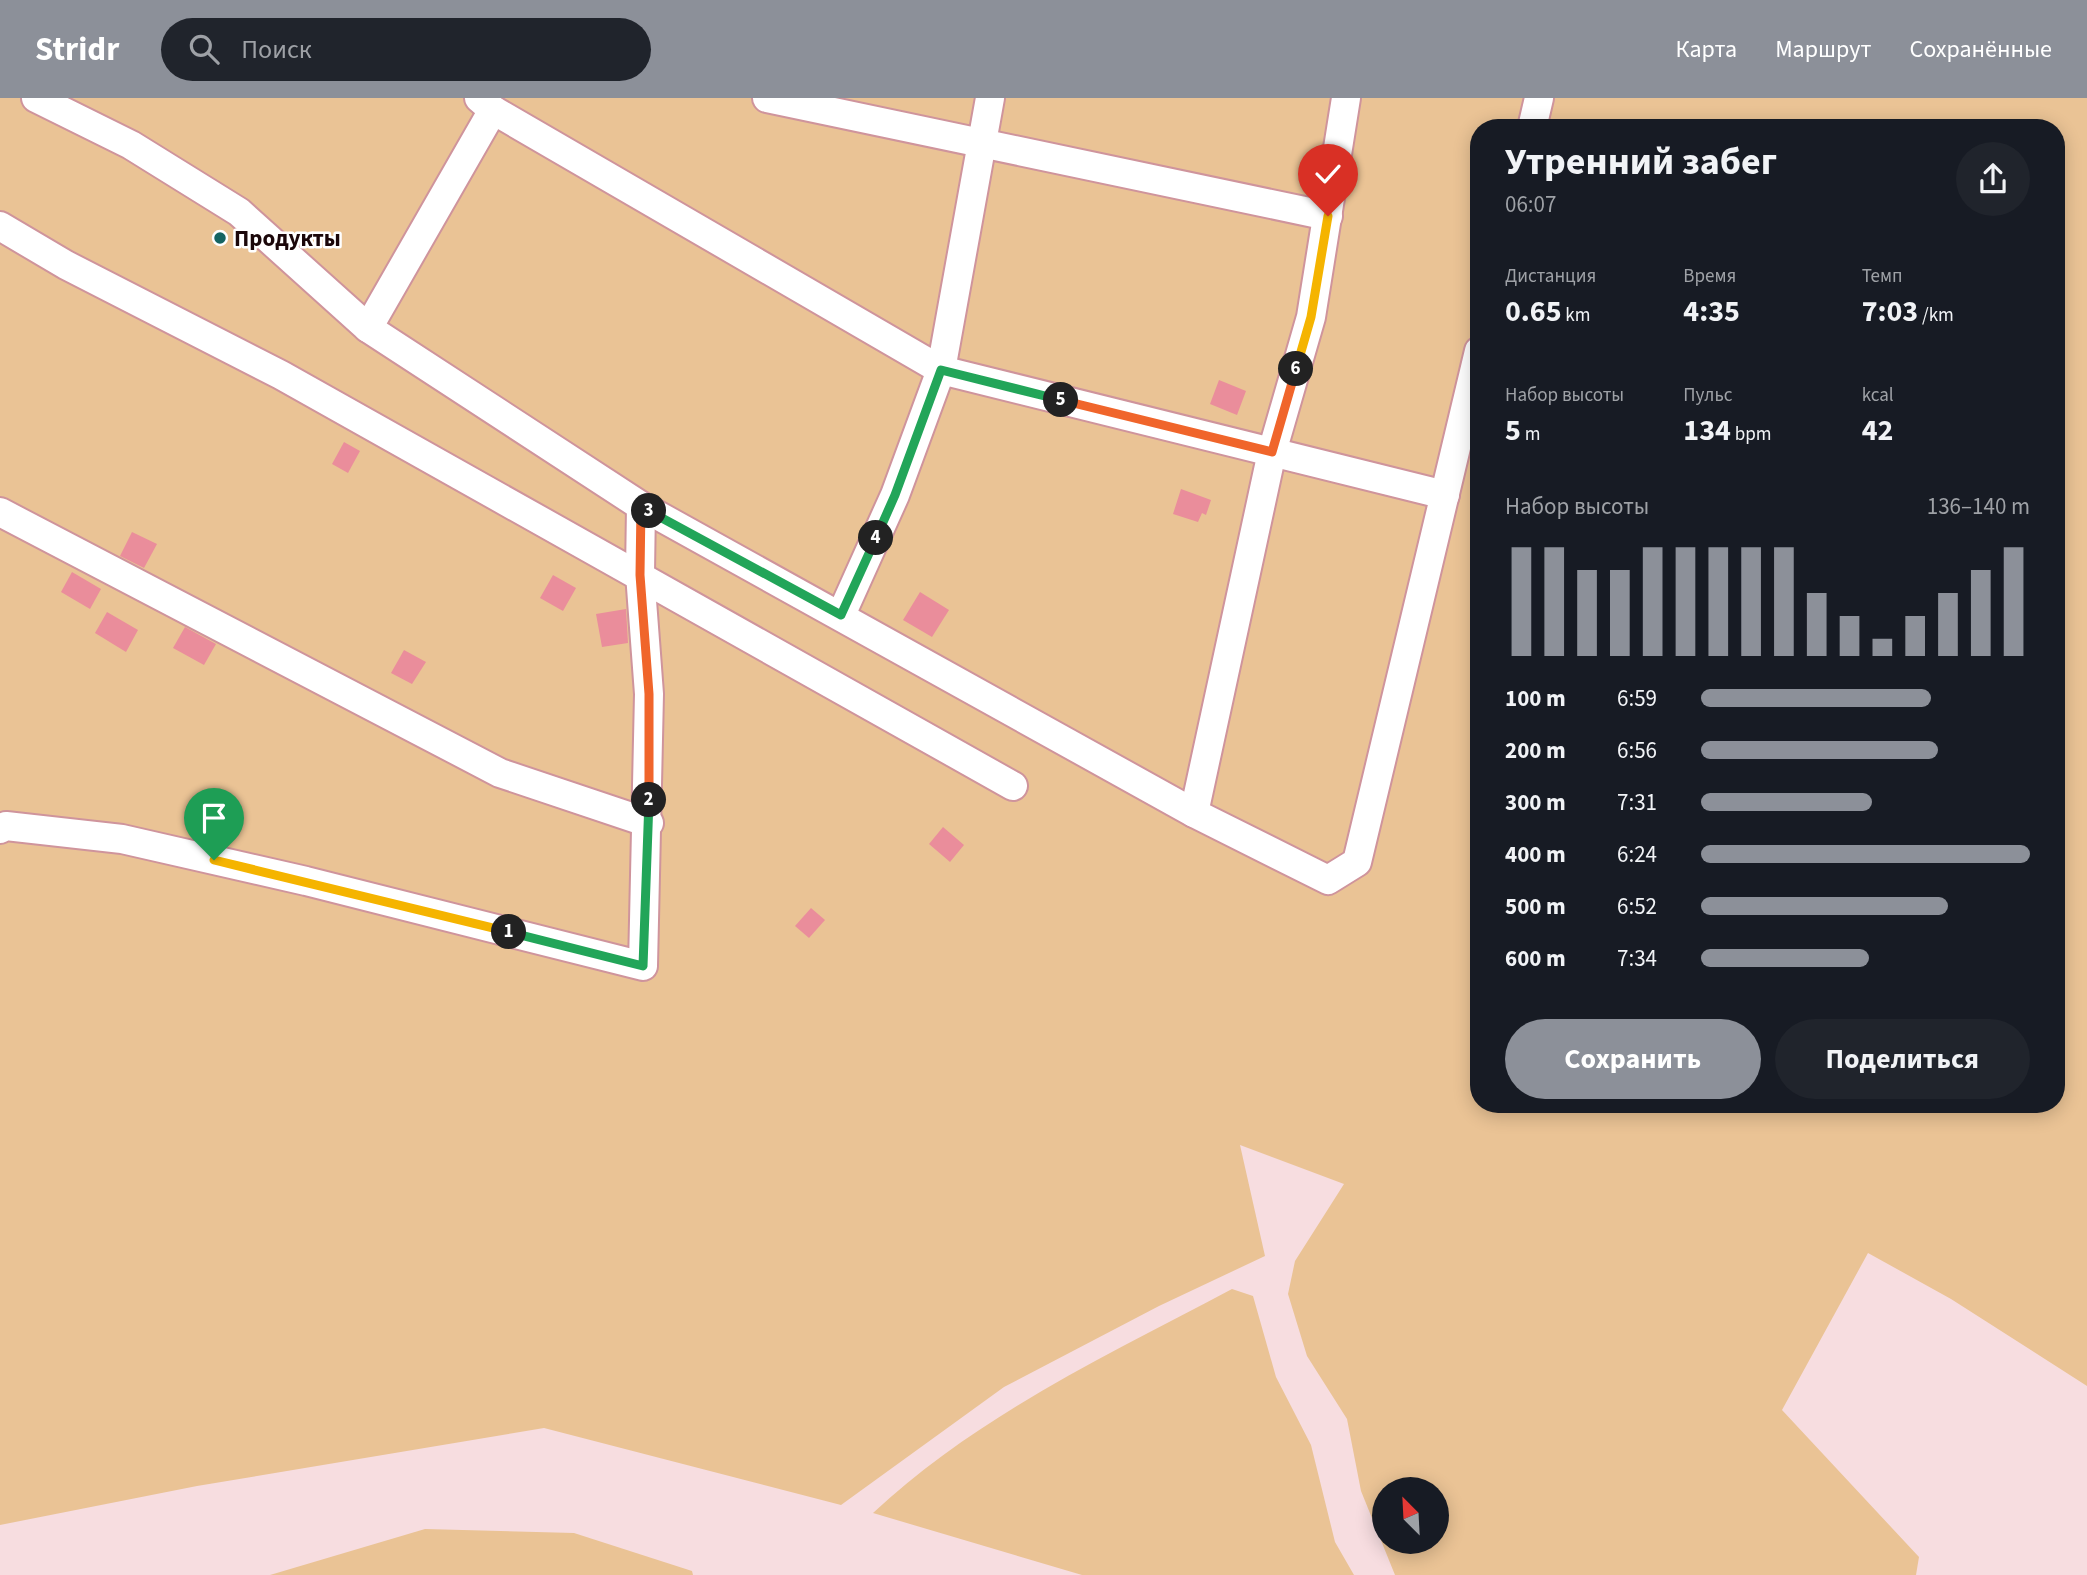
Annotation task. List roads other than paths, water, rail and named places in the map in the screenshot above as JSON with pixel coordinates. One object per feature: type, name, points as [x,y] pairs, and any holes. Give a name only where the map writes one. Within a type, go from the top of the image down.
[{"type":"street","points":[[36,98],[131,145],[239,212],[368,328],[641,506],[1194,813],[1328,880],[1357,862],[1470,389]]},
{"type":"street","points":[[767,98],[982,141],[1328,216]]},
{"type":"street","points":[[841,615],[895,495],[941,370],[990,98]]},
{"type":"street","points":[[1194,813],[1272,452],[1311,317],[1346,98]]},
{"type":"street","points":[[1534,119],[1539,98]]},
{"type":"street","points":[[368,328],[486,104],[941,370],[1445,495]]},
{"type":"street","points":[[0,226],[66,265],[293,382],[1013,786]]},
{"type":"street","points":[[0,829],[6,826],[122,839],[306,881],[643,966],[649,823],[649,694],[640,575],[641,506]]},
{"type":"street","points":[[0,512],[500,773],[649,823]]},
{"type":"place","name":"Продукты","points":[[220,238]]}]
